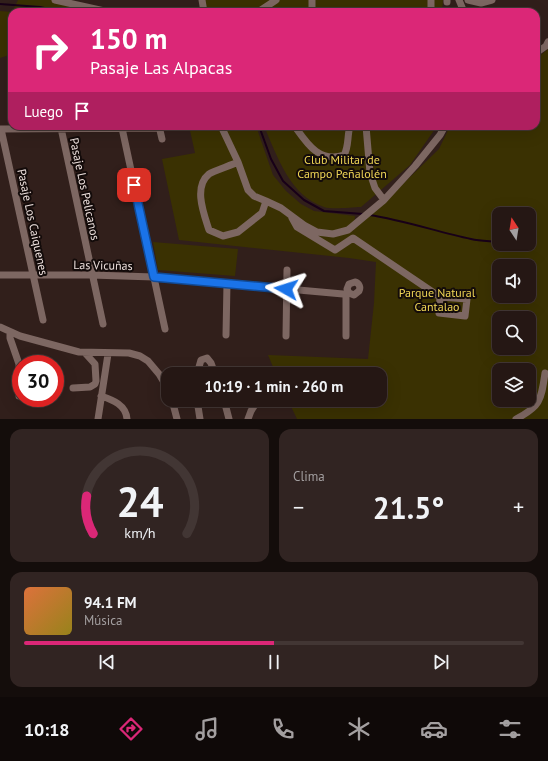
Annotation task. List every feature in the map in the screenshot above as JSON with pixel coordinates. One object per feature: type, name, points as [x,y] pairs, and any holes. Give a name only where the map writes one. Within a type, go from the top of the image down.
[{"type":"street","points":[[56,0],[91,8]]},
{"type":"street","points":[[264,8],[276,0]]},
{"type":"street","points":[[468,0],[481,2],[492,0]]},
{"type":"street","points":[[540,50],[546,46],[548,42]]},
{"type":"street","name":"Pasaje Los Caiquenes","points":[[1,129],[43,320]]},
{"type":"street","name":"Pasaje Los Pelícanos","points":[[61,130],[102,324]]},
{"type":"street","points":[[122,130],[165,329]]},
{"type":"street","points":[[160,130],[162,139]]},
{"type":"street","points":[[223,130],[238,162],[248,190],[254,196],[281,208],[304,225],[317,232],[333,234],[348,230],[384,200],[415,166],[443,130]]},
{"type":"street","points":[[298,130],[315,152],[325,156],[344,155],[347,150],[349,130]]},
{"type":"street","points":[[366,130],[372,182],[384,200]]},
{"type":"street","points":[[438,130],[440,135]]},
{"type":"street","points":[[238,162],[210,174],[202,184],[201,200],[209,230],[223,236],[238,232],[262,213],[266,201]]},
{"type":"street","points":[[291,216],[297,227],[335,250],[352,238],[440,297]]},
{"type":"street","points":[[286,336],[287,270]]},
{"type":"street","name":"Las Vicuñas","points":[[0,276],[91,275],[154,277],[348,293],[346,336]]},
{"type":"street","points":[[226,335],[227,283]]},
{"type":"street","points":[[0,328],[71,351],[85,353],[134,354],[145,358],[161,377]]},
{"type":"street","points":[[10,332],[16,355]]},
{"type":"street","points":[[73,388],[90,387],[95,384],[95,364],[85,353]]},
{"type":"street","points":[[98,419],[108,354]]},
{"type":"street","points":[[199,367],[201,360],[207,358],[212,367]]},
{"type":"street","points":[[516,419],[532,409],[542,398],[545,374]]},
{"type":"street","points":[[101,396],[121,405],[125,410],[127,419]]},
{"type":"street","points":[[174,407],[177,419]]},
{"type":"street","points":[[198,407],[200,419]]},
{"type":"street","points":[[226,407],[230,419]]},
{"type":"street","points":[[248,419],[254,407]]},
{"type":"green space","points":[[18,0],[54,0],[87,8],[14,8]]},
{"type":"green space","points":[[205,0],[443,0],[442,8],[206,8]]},
{"type":"green space","points":[[0,11],[8,12],[8,55],[0,58]]},
{"type":"green space","name":"Parque Natural Cantalao","points":[[548,49],[548,419],[297,419],[291,407],[387,407],[387,367],[273,367],[268,355],[368,359],[374,303],[376,262],[179,240],[162,159],[195,153],[190,130],[257,130],[273,175],[286,191],[301,204],[314,211],[355,216],[353,234],[354,228],[378,208],[439,149],[448,130],[540,130],[540,56]]},
{"type":"green space","name":"Club Militar de Campo Peñalolén","points":[[266,130],[434,130],[410,165],[361,207],[328,208],[312,202],[302,194],[286,174]]},
{"type":"green space","points":[[153,242],[238,249],[235,276],[158,270]]},
{"type":"waterway","points":[[0,4],[45,8]]},
{"type":"waterway","points":[[260,130],[271,159],[283,181],[304,200],[324,211],[363,214]]},
{"type":"waterway","points":[[369,215],[471,239],[492,242]]},
{"type":"route","points":[[134,185],[154,277],[286,289]]}]
